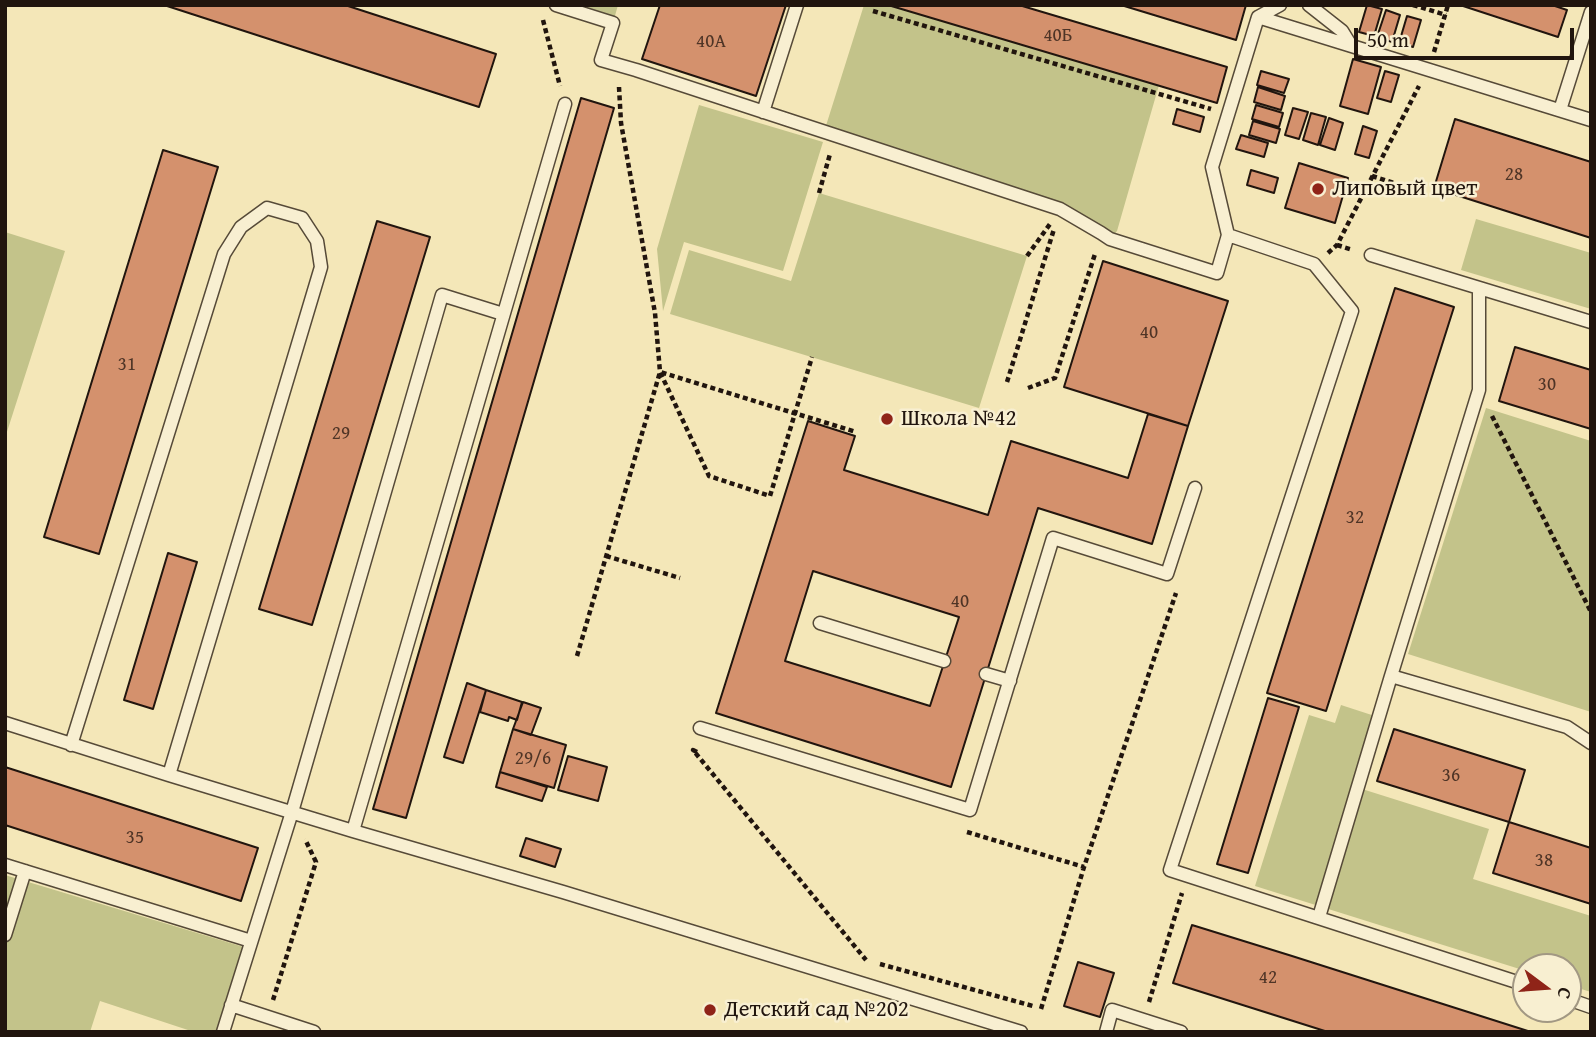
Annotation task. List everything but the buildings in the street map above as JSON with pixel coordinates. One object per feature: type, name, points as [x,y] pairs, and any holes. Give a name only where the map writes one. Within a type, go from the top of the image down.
[{"type":"lane","points":[[556,5],[613,23],[601,60],[1060,209],[1110,240],[1217,273],[1228,234],[1212,167],[1258,17],[1280,5]]},
{"type":"lane","points":[[763,112],[797,5]]},
{"type":"lane","points":[[1309,5],[1342,31],[1350,44]]},
{"type":"lane","points":[[1560,110],[1591,12]]},
{"type":"lane","points":[[1258,17],[1591,120]]},
{"type":"lane","points":[[353,831],[565,104]]},
{"type":"lane","points":[[71,745],[224,254],[242,227],[267,208],[302,218],[317,241],[321,267],[169,775]]},
{"type":"lane","points":[[1228,234],[1314,264],[1352,311],[1170,870],[1512,980]]},
{"type":"lane","points":[[1371,255],[1591,322]]},
{"type":"lane","points":[[1319,917],[1479,390],[1479,289]]},
{"type":"lane","points":[[223,1032],[292,812],[442,295],[503,314]]},
{"type":"lane","points":[[700,728],[970,810],[1054,538],[1167,574],[1195,488]]},
{"type":"lane","points":[[820,623],[944,661]]},
{"type":"lane","points":[[986,674],[1010,681]]},
{"type":"lane","points":[[1391,676],[1567,727],[1591,743]]},
{"type":"lane","points":[[5,723],[1021,1032]]},
{"type":"lane","points":[[5,865],[251,941]]},
{"type":"lane","points":[[5,935],[25,871]]},
{"type":"lane","points":[[231,1005],[314,1032]]},
{"type":"lane","points":[[1106,1032],[1112,1010],[1181,1032]]},
{"type":"path","points":[[1413,5],[1446,15]]},
{"type":"path","points":[[1314,264],[1337,245],[1429,69],[1448,5]]},
{"type":"path","points":[[873,11],[1229,114]]},
{"type":"path","points":[[542,18],[565,104]]},
{"type":"path","points":[[577,656],[660,372],[656,313],[621,123],[618,65]]},
{"type":"path","points":[[819,193],[835,135]]},
{"type":"path","points":[[1372,176],[1394,183]]},
{"type":"path","points":[[1027,256],[1060,209]]},
{"type":"path","points":[[1007,382],[1060,209]]},
{"type":"path","points":[[1028,388],[1055,378],[1101,233]]},
{"type":"path","points":[[660,372],[709,476],[770,496],[811,357]]},
{"type":"path","points":[[660,372],[856,432]]},
{"type":"path","points":[[1479,390],[1591,612]]},
{"type":"path","points":[[606,556],[680,578]]},
{"type":"path","points":[[1041,1009],[1084,867],[1179,583]]},
{"type":"path","points":[[706,754],[693,750],[866,960]]},
{"type":"path","points":[[268,1018],[316,862],[292,812]]},
{"type":"path","points":[[967,832],[1084,867]]},
{"type":"path","points":[[1143,1019],[1188,875]]},
{"type":"green space","points":[[556,5],[618,5],[613,23]]},
{"type":"green space","points":[[864,5],[888,5],[1159,85],[1117,231],[1110,239],[1060,209],[824,132]]},
{"type":"green space","points":[[699,105],[823,142],[783,271],[684,242],[663,311],[657,249]]},
{"type":"green space","points":[[819,193],[1027,256],[979,408],[670,314],[689,250],[791,281]]},
{"type":"green space","points":[[1476,219],[1591,253],[1591,309],[1461,270]]},
{"type":"green space","points":[[5,232],[65,251],[5,438]]},
{"type":"green space","points":[[1486,408],[1591,441],[1591,712],[1408,654]]},
{"type":"green space","points":[[1341,705],[1384,719],[1362,789],[1489,829],[1473,879],[1591,916],[1591,992],[1582,989],[1582,953],[1512,953],[1512,967],[1255,886],[1309,715],[1335,723]]},
{"type":"green space","points":[[5,875],[247,948],[219,1032],[194,1032],[100,1001],[90,1032],[5,1032]]},
{"type":"place","name":"Липовый цвет","points":[[1318,189]]},
{"type":"place","name":"Школа №42","points":[[887,419]]},
{"type":"place","name":"Детский сад №202","points":[[710,1010]]}]
